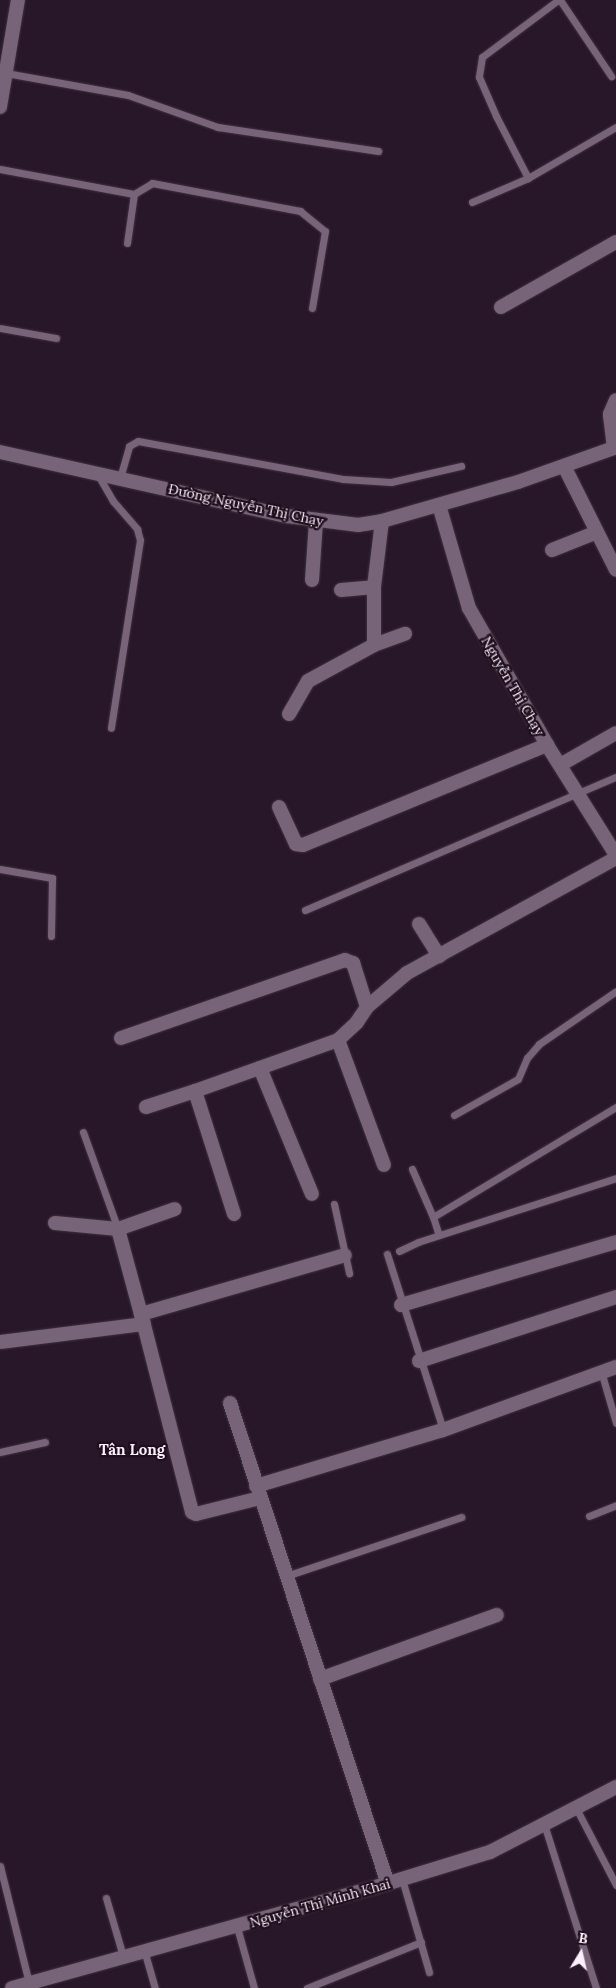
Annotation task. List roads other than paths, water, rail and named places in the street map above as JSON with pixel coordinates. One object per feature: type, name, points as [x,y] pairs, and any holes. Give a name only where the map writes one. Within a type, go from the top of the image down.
[{"type":"street","points":[[0,107],[18,0]]},
{"type":"street","points":[[501,307],[616,242]]},
{"type":"street","name":"Đường Nguyễn Thị Chạy","points":[[0,452],[316,521],[347,525],[382,521],[439,505],[615,449],[610,414],[616,400]]},
{"type":"street","points":[[564,466],[616,570]]},
{"type":"street","name":"Nguyễn Thị Chạy","points":[[439,505],[469,608],[547,745],[616,856]]},
{"type":"street","points":[[312,580],[316,521]]},
{"type":"street","points":[[374,645],[374,587],[382,521]]},
{"type":"street","points":[[552,550],[597,532]]},
{"type":"street","points":[[340,590],[374,587]]},
{"type":"street","points":[[289,714],[308,681],[374,645],[405,634]]},
{"type":"street","points":[[560,765],[616,733]]},
{"type":"street","points":[[279,807],[296,844],[303,845],[547,745]]},
{"type":"street","points":[[146,1107],[195,1092],[338,1040],[357,1022],[367,1007],[408,973],[616,856]]},
{"type":"street","points":[[419,924],[440,956]]},
{"type":"street","points":[[121,1038],[345,960],[353,963],[367,1007]]},
{"type":"street","points":[[338,1040],[384,1166]]},
{"type":"street","points":[[260,1068],[312,1194]]},
{"type":"street","points":[[195,1092],[234,1214]]},
{"type":"street","points":[[55,1223],[118,1229],[175,1209]]},
{"type":"street","points":[[118,1229],[192,1512],[196,1514],[443,1430],[616,1367]]},
{"type":"street","points":[[401,1305],[616,1242]]},
{"type":"street","points":[[1,1342],[142,1319],[345,1255]]},
{"type":"street","points":[[419,1361],[616,1298]]},
{"type":"street","points":[[230,1403],[388,1884]]},
{"type":"street","points":[[320,1679],[497,1615]]},
{"type":"street","name":"Nguyễn Thị Minh Khai","points":[[12,1988],[144,1950],[237,1927],[388,1884],[490,1852],[616,1787]]},
{"type":"lane","points":[[528,178],[496,116],[479,77],[479,66],[482,57],[559,0],[611,76]]},
{"type":"lane","points":[[6,73],[128,95],[218,127],[378,151]]},
{"type":"lane","points":[[472,202],[528,178],[616,127]]},
{"type":"lane","points":[[0,169],[134,194],[152,183],[300,211],[325,231],[312,308]]},
{"type":"lane","points":[[127,243],[134,194]]},
{"type":"lane","points":[[0,328],[56,338]]},
{"type":"lane","points":[[120,478],[129,446],[138,441],[343,479],[391,482],[461,466]]},
{"type":"lane","points":[[96,472],[113,501],[137,529],[140,540],[111,728]]},
{"type":"lane","points":[[305,910],[579,795],[616,777]]},
{"type":"lane","points":[[0,869],[52,878],[51,936]]},
{"type":"lane","points":[[454,1115],[518,1079],[527,1058],[538,1044],[616,991]]},
{"type":"lane","points":[[433,1217],[616,1107]]},
{"type":"lane","points":[[83,1132],[118,1229]]},
{"type":"lane","points":[[412,1169],[439,1235]]},
{"type":"lane","points":[[399,1251],[439,1235],[616,1178]]},
{"type":"lane","points":[[334,1204],[349,1273]]},
{"type":"lane","points":[[387,1254],[401,1305],[443,1430]]},
{"type":"lane","points":[[601,1371],[616,1423]]},
{"type":"lane","points":[[0,1452],[45,1442]]},
{"type":"lane","points":[[589,1516],[616,1505]]},
{"type":"lane","points":[[286,1576],[461,1517]]},
{"type":"lane","points":[[576,1808],[616,1885]]},
{"type":"lane","points":[[544,1824],[596,1988]]},
{"type":"lane","points":[[0,1866],[29,1983]]},
{"type":"lane","points":[[402,1879],[430,1972]]},
{"type":"lane","points":[[106,1898],[123,1956]]},
{"type":"lane","points":[[237,1927],[254,1988]]},
{"type":"lane","points":[[307,1988],[421,1942]]},
{"type":"lane","points":[[144,1950],[155,1988]]},
{"type":"district","name":"Tân Long","points":[[132,1450]]}]
